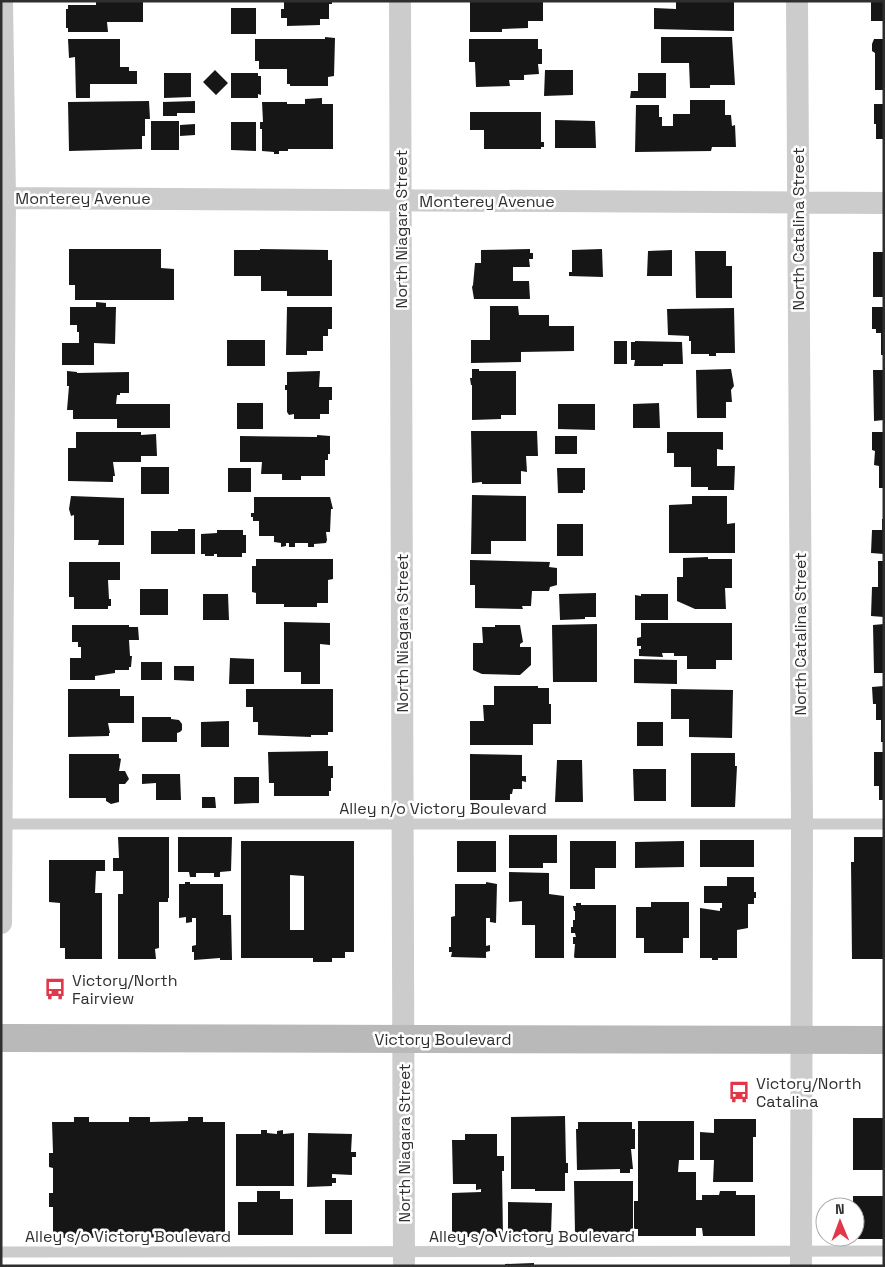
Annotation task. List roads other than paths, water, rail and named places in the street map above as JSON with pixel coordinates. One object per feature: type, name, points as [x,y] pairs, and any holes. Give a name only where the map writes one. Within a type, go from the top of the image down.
[{"type":"main road","name":"Victory Boulevard","points":[[1,1038],[884,1040]]},
{"type":"street","points":[[1,923],[2,1]]},
{"type":"street","name":"North Niagara Street","points":[[400,1],[404,1259]]},
{"type":"street","name":"North Catalina Street","points":[[797,1],[802,824],[801,1259]]},
{"type":"street","name":"Monterey Avenue","points":[[3,198],[884,202]]},
{"type":"lane","name":"Alley n/o Victory Boulevard","points":[[2,824],[884,824]]},
{"type":"lane","name":"Alley s/o Victory Boulevard","points":[[1,1252],[404,1259],[801,1259],[884,1252]]},
{"type":"place","name":"Victory/North Fairview","points":[[55,989]]},
{"type":"place","name":"Victory/North Catalina","points":[[739,1092]]}]
